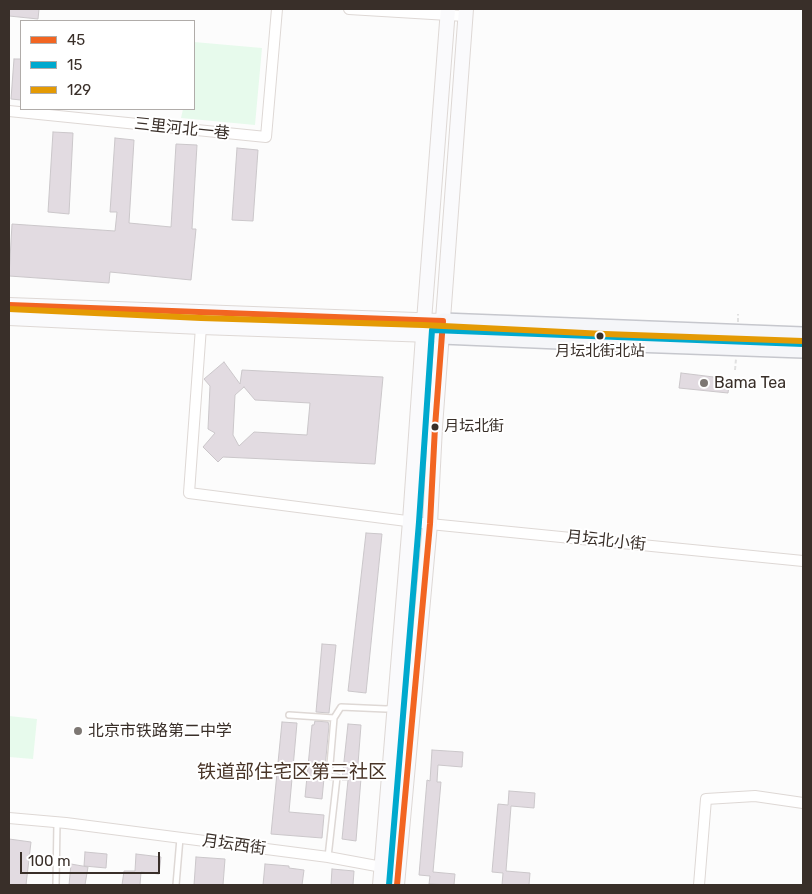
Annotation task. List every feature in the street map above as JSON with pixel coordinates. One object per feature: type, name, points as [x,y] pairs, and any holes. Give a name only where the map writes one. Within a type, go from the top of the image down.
[{"type":"main road","points":[[380,885],[410,521],[447,12]]},
{"type":"main road","points":[[397,885],[430,524],[466,12]]},
{"type":"main road","points":[[9,305],[338,317],[423,328]]},
{"type":"main road","points":[[9,318],[201,327],[443,328],[803,335]]},
{"type":"main road","points":[[443,328],[595,343],[803,350]]},
{"type":"street","name":"三里河北一巷","points":[[9,111],[266,137],[277,9]]},
{"type":"street","points":[[349,9],[466,12]]},
{"type":"street","name":"月坛北小街","points":[[201,327],[189,493],[430,524],[803,561]]},
{"type":"street","points":[[699,885],[706,799],[755,796],[803,803]]},
{"type":"street","name":"月坛西街","points":[[9,818],[57,822],[399,868]]},
{"type":"lane","points":[[328,857],[337,777],[330,776],[334,718],[341,707],[394,708]]},
{"type":"lane","points":[[289,715],[334,718]]},
{"type":"lane","points":[[56,885],[57,822]]},
{"type":"lane","points":[[176,885],[180,838]]},
{"type":"green space","points":[[195,42],[262,48],[255,125],[181,118],[183,110],[195,110]]},
{"type":"green space","points":[[9,716],[37,719],[33,759],[9,757]]},
{"type":"building","points":[[9,9],[39,9],[38,19],[9,16]]},
{"type":"building","points":[[14,59],[20,59],[20,100],[11,99]]},
{"type":"building","points":[[53,132],[73,133],[69,214],[48,212]]},
{"type":"building","points":[[115,138],[134,140],[129,223],[171,227],[176,144],[197,145],[192,229],[196,229],[191,280],[110,272],[109,283],[9,276],[12,224],[115,231],[117,212],[110,212]]},
{"type":"building","points":[[237,148],[258,150],[253,221],[232,220]]},
{"type":"building","points":[[224,362],[240,384],[242,370],[383,377],[375,464],[223,457],[218,462],[203,447],[215,433],[208,429],[210,386],[204,379]],"holes":[[[244,387],[255,400],[310,403],[307,435],[254,432],[239,446],[233,435],[235,395]]]},
{"type":"building","name":"Bama Tea","points":[[681,373],[730,379],[728,393],[679,388]]},
{"type":"building","points":[[366,533],[382,534],[366,693],[348,691]]},
{"type":"building","points":[[322,644],[336,645],[329,713],[316,712]]},
{"type":"building","points":[[315,721],[328,722],[329,726],[322,799],[305,797],[312,725],[314,725]]},
{"type":"building","points":[[282,722],[297,723],[289,812],[324,815],[322,838],[271,834]]},
{"type":"building","points":[[348,724],[361,725],[357,777],[361,778],[356,841],[342,839],[348,780],[342,780]]},
{"type":"building","points":[[432,750],[463,752],[462,767],[438,765],[437,782],[441,782],[433,872],[455,874],[454,885],[429,884],[430,876],[419,875],[427,780],[430,781]]},
{"type":"building","points":[[509,791],[535,793],[534,808],[511,806],[506,871],[530,873],[529,885],[502,885],[503,873],[492,872],[498,804],[508,805]]},
{"type":"building","points":[[9,839],[31,842],[26,885],[9,885]]},
{"type":"building","points":[[85,852],[107,854],[106,868],[84,866]]},
{"type":"building","points":[[136,854],[161,857],[159,874],[141,872],[140,885],[122,885],[124,871],[135,871]]},
{"type":"building","points":[[196,857],[225,859],[223,885],[194,885]]},
{"type":"building","points":[[71,864],[88,867],[85,885],[69,885]]},
{"type":"building","points":[[265,864],[289,866],[289,868],[304,870],[302,885],[263,885]]},
{"type":"building","points":[[332,869],[354,871],[353,885],[331,885]]},
{"type":"transit line","name":"45","points":[[9,305],[443,321],[430,524],[397,885]]},
{"type":"transit line","name":"129","points":[[9,309],[803,341]]},
{"type":"transit line","name":"15","points":[[389,885],[419,522],[432,330],[803,344]]},
{"type":"place","name":"月坛北街北站","points":[[600,336]]},
{"type":"place","name":"Bama Tea","points":[[704,383]]},
{"type":"place","name":"月坛北街","points":[[435,427]]},
{"type":"place","name":"北京市铁路第二中学","points":[[78,731]]},
{"type":"district","name":"铁道部住宅区第三社区","points":[[292,773]]}]
